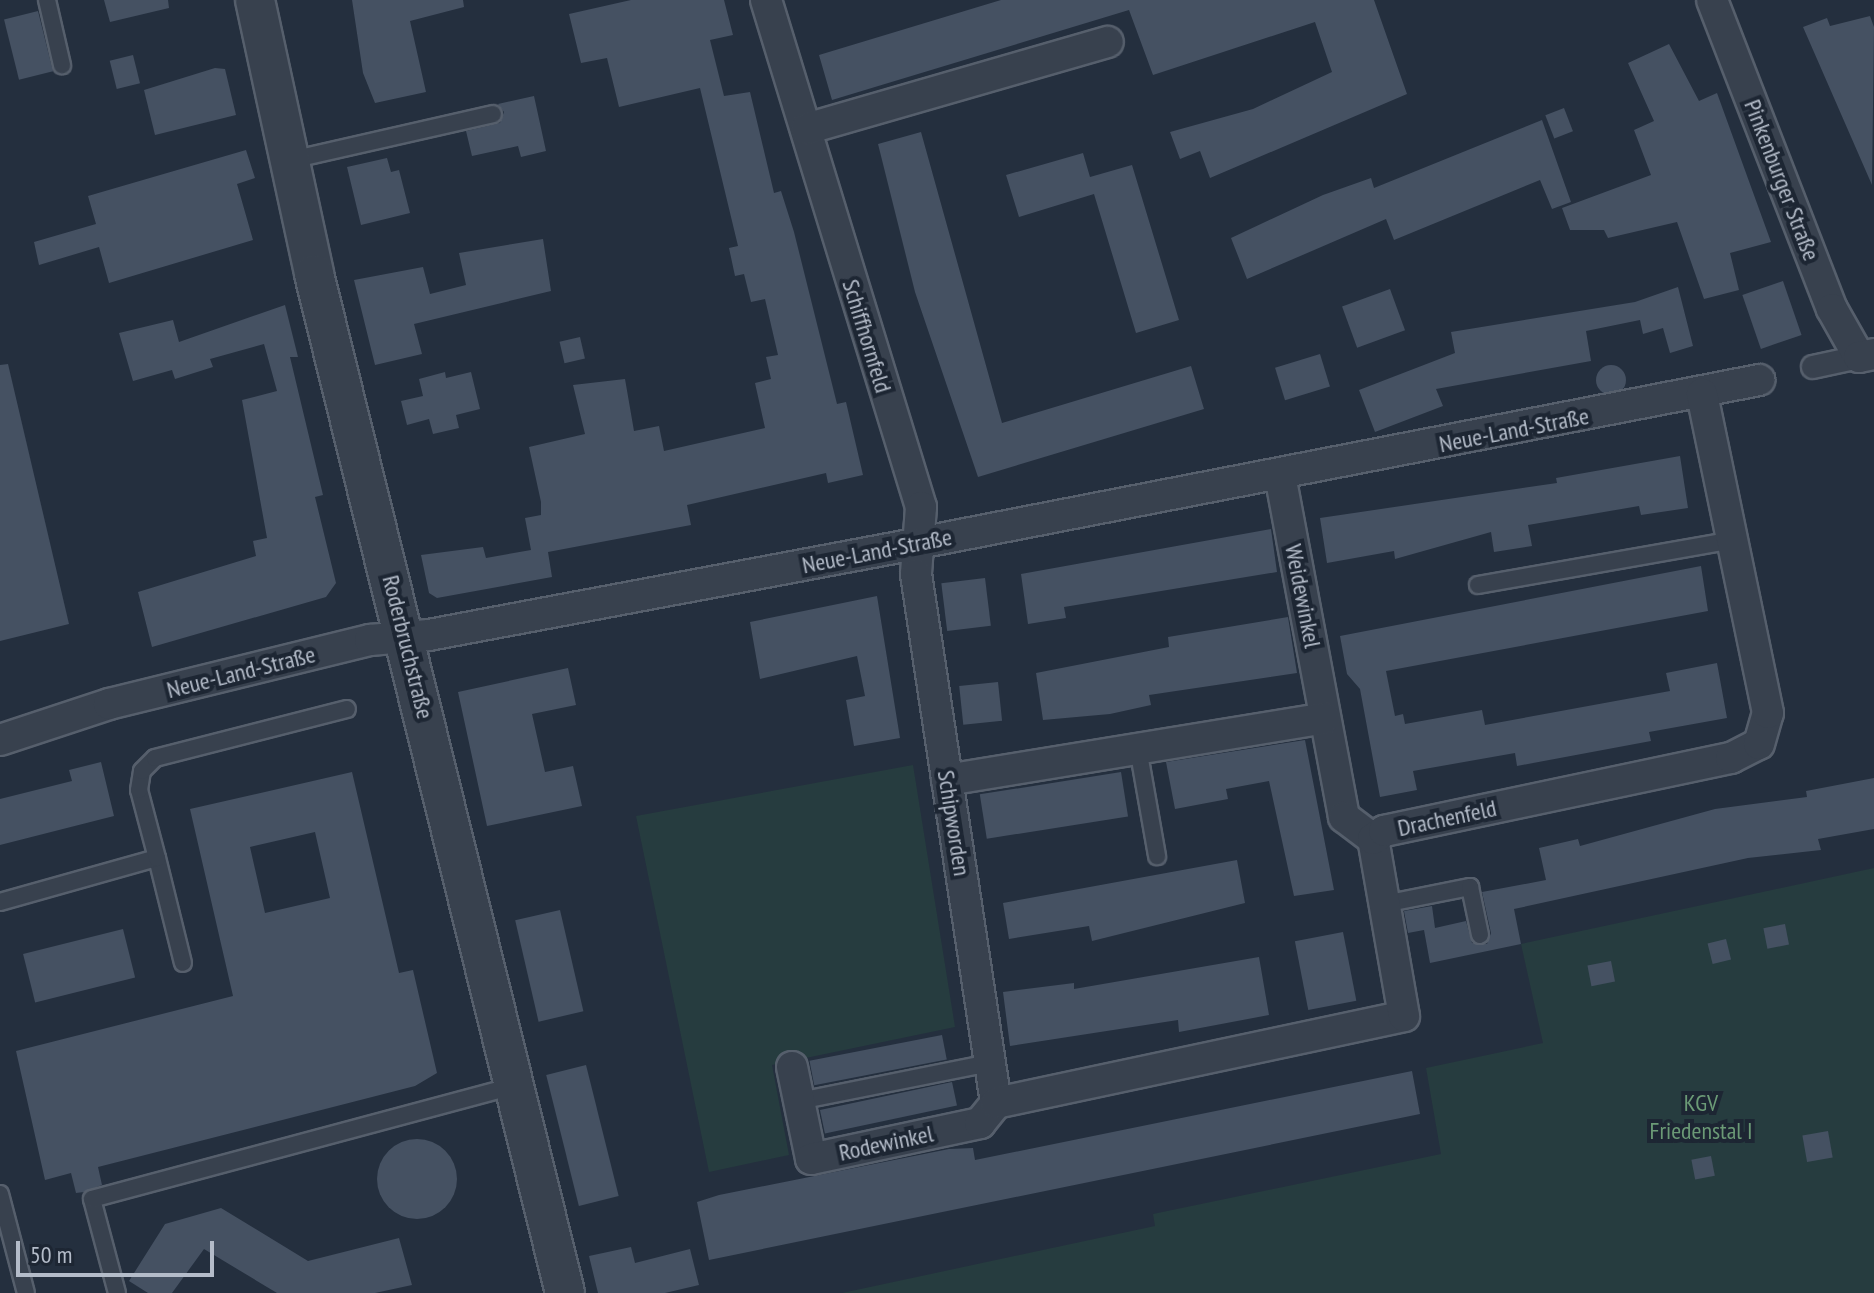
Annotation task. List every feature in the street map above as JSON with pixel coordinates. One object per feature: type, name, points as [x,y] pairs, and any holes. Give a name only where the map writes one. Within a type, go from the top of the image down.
[{"type":"street","name":"Roderbruchstraße","points":[[255,0],[311,264],[406,637],[565,1293]]},
{"type":"street","name":"Schiffhornfeld","points":[[766,0],[921,507],[919,543]]},
{"type":"street","name":"Pinkenburger Straße","points":[[1712,0],[1832,309],[1866,355]]},
{"type":"street","points":[[806,129],[1108,42]]},
{"type":"street","points":[[1813,367],[1866,355]]},
{"type":"street","name":"Neue-Land-Straße","points":[[0,740],[109,704],[406,637],[1280,475],[1702,394],[1759,380]]},
{"type":"street","name":"Drachenfeld","points":[[996,1103],[1404,1016],[1373,839],[1384,831],[1731,758],[1759,744],[1768,713],[1702,394]]},
{"type":"street","name":"Weidewinkel","points":[[1280,475],[1344,817],[1373,839]]},
{"type":"street","name":"Schipworden","points":[[919,543],[916,574],[996,1103]]},
{"type":"street","points":[[947,780],[1325,718]]},
{"type":"street","name":"Rodewinkel","points":[[792,1067],[811,1159],[980,1123],[996,1103]]},
{"type":"lane","points":[[47,0],[62,65]]},
{"type":"lane","points":[[291,160],[493,114]]},
{"type":"lane","points":[[1478,585],[1732,540]]},
{"type":"lane","points":[[183,963],[139,790],[142,771],[155,758],[347,709]]},
{"type":"lane","points":[[1138,748],[1157,856]]},
{"type":"lane","points":[[0,902],[157,858]]},
{"type":"lane","points":[[1384,904],[1470,887],[1480,935]]},
{"type":"lane","points":[[799,1101],[990,1063]]},
{"type":"lane","points":[[117,1293],[92,1199],[515,1085]]},
{"type":"lane","points":[[0,1194],[26,1293]]},
{"type":"green space","points":[[913,765],[955,1027],[772,1065],[789,1155],[709,1172],[636,816]]},
{"type":"green space","name":"KGV Friedenstal I","points":[[1874,868],[1874,1293],[842,1293],[1155,1226],[1153,1214],[1441,1154],[1426,1068],[1543,1043],[1521,944]]},
{"type":"building","points":[[104,0],[168,0],[169,8],[110,22]]},
{"type":"building","points":[[352,0],[463,0],[464,7],[410,21],[426,92],[375,103],[363,73]]},
{"type":"building","points":[[631,0],[724,0],[733,35],[710,40],[724,96],[750,92],[774,193],[781,191],[794,232],[837,404],[846,402],[863,475],[828,483],[826,473],[687,505],[691,525],[548,552],[552,577],[437,598],[429,593],[421,555],[483,547],[486,558],[531,550],[525,518],[541,515],[541,502],[529,447],[585,434],[573,385],[625,379],[634,431],[659,426],[664,451],[765,428],[755,383],[771,379],[766,357],[778,355],[765,299],[751,302],[744,274],[735,276],[729,248],[738,246],[700,88],[619,107],[607,58],[581,63],[569,14]]},
{"type":"building","points":[[1001,0],[1374,0],[1407,94],[1210,178],[1200,151],[1180,159],[1170,132],[1253,109],[1332,72],[1315,22],[1153,75],[1129,10],[832,100],[819,55]]},
{"type":"building","points":[[38,11],[53,71],[19,80],[4,19]]},
{"type":"building","points":[[1870,16],[1874,27],[1872,185],[1803,27],[1827,18],[1830,26]]},
{"type":"building","points":[[1669,44],[1699,101],[1717,93],[1771,242],[1730,253],[1739,290],[1704,299],[1677,222],[1608,238],[1604,230],[1570,230],[1562,208],[1651,175],[1634,130],[1654,121],[1628,63]]},
{"type":"building","points":[[133,55],[140,83],[117,89],[110,61]]},
{"type":"building","points":[[215,68],[225,69],[236,115],[155,135],[144,90]]},
{"type":"building","points":[[534,96],[546,151],[521,157],[518,146],[472,156],[466,131],[500,123],[504,112],[498,104]]},
{"type":"building","points":[[1564,108],[1573,131],[1554,139],[1545,115]]},
{"type":"building","points":[[1542,120],[1571,202],[1552,209],[1540,180],[1394,240],[1386,219],[1247,279],[1231,238],[1323,195],[1371,178],[1374,188]]},
{"type":"building","points":[[921,132],[1002,423],[1191,366],[1204,409],[978,477],[915,292],[878,144]]},
{"type":"building","points":[[246,150],[255,178],[237,184],[253,240],[109,283],[99,247],[39,265],[34,242],[96,224],[88,196]]},
{"type":"building","points":[[1083,153],[1090,177],[1132,165],[1179,320],[1136,333],[1094,194],[1019,217],[1006,175]]},
{"type":"building","points":[[387,158],[391,172],[399,170],[410,213],[361,225],[347,167]]},
{"type":"building","points":[[543,239],[551,291],[414,324],[422,354],[375,365],[354,280],[423,267],[430,294],[466,285],[459,253]]},
{"type":"building","points":[[1783,281],[1802,335],[1761,349],[1742,295]]},
{"type":"building","points":[[1678,287],[1693,346],[1670,353],[1663,328],[1643,334],[1640,320],[1586,331],[1591,361],[1436,389],[1443,406],[1375,432],[1359,390],[1455,353],[1451,332],[1635,302]]},
{"type":"building","points":[[1390,289],[1405,330],[1357,348],[1342,306]]},
{"type":"building","points":[[285,305],[298,357],[290,357],[323,495],[315,497],[336,583],[326,597],[152,647],[138,592],[256,556],[253,541],[267,538],[242,400],[277,391],[264,344],[210,359],[213,367],[175,379],[172,370],[133,381],[119,333],[173,320],[179,342]]},
{"type":"building","points":[[580,337],[585,358],[564,363],[560,342]]},
{"type":"building","points":[[1320,354],[1330,387],[1285,400],[1275,368]]},
{"type":"building","points":[[8,364],[69,624],[0,641],[0,365]]},
{"type":"building","points":[[1611,365],[1617,366],[1625,374],[1625,386],[1617,394],[1611,395],[1605,394],[1597,386],[1596,380],[1597,374],[1605,366]]},
{"type":"building","points":[[445,372],[446,378],[471,372],[480,409],[456,415],[459,428],[433,434],[429,419],[407,425],[401,401],[423,396],[419,379]]},
{"type":"building","points":[[1680,456],[1688,508],[1641,515],[1639,506],[1528,525],[1532,546],[1494,552],[1491,532],[1395,559],[1394,551],[1327,563],[1320,518],[1557,483],[1556,478]]},
{"type":"building","points":[[1271,529],[1277,572],[1064,607],[1066,618],[1028,624],[1021,574]]},
{"type":"building","points":[[1701,566],[1708,611],[1386,671],[1395,716],[1403,714],[1405,724],[1482,710],[1485,725],[1670,691],[1666,673],[1717,663],[1727,718],[1649,732],[1651,741],[1517,766],[1515,753],[1413,771],[1417,790],[1380,797],[1360,689],[1347,674],[1340,636]]},
{"type":"building","points":[[985,578],[991,626],[947,631],[941,583]]},
{"type":"building","points":[[877,596],[900,738],[854,746],[846,700],[865,696],[857,656],[760,679],[750,622]]},
{"type":"building","points":[[1288,617],[1297,673],[1149,695],[1151,705],[1110,714],[1043,720],[1036,673],[1169,647],[1168,637]]},
{"type":"building","points":[[568,668],[576,705],[532,714],[545,772],[573,766],[582,806],[487,826],[458,692]]},
{"type":"building","points":[[998,682],[1002,721],[963,725],[959,686]]},
{"type":"building","points":[[1305,740],[1334,890],[1294,896],[1269,781],[1226,789],[1228,799],[1175,809],[1166,762]]},
{"type":"building","points":[[101,762],[114,816],[0,845],[0,799],[72,781],[69,770]]},
{"type":"building","points":[[352,772],[399,973],[413,970],[437,1073],[415,1086],[98,1167],[102,1185],[76,1193],[71,1173],[45,1180],[16,1051],[233,996],[190,809]],"holes":[[[315,832],[330,898],[265,913],[250,847]]]},
{"type":"building","points":[[1121,772],[1128,816],[987,839],[980,794]]},
{"type":"building","points":[[1874,778],[1874,829],[1818,839],[1821,850],[1748,858],[1514,909],[1521,944],[1430,963],[1424,930],[1408,933],[1404,911],[1432,906],[1435,928],[1466,921],[1472,943],[1487,944],[1491,933],[1482,892],[1546,880],[1539,848],[1578,839],[1580,846],[1715,809],[1807,797],[1806,791]]},
{"type":"building","points":[[1237,860],[1245,903],[1092,941],[1089,926],[1009,939],[1003,903]]},
{"type":"building","points":[[560,910],[583,1011],[539,1022],[515,920]]},
{"type":"building","points":[[1785,924],[1789,945],[1767,949],[1763,928]]},
{"type":"building","points":[[123,929],[135,978],[35,1002],[23,954]]},
{"type":"building","points":[[1343,932],[1356,1001],[1308,1010],[1295,941]]},
{"type":"building","points":[[1726,939],[1731,959],[1713,964],[1708,944]]},
{"type":"building","points":[[1259,957],[1269,1015],[1179,1032],[1178,1020],[1010,1046],[1003,992],[1074,983],[1074,989]]},
{"type":"building","points":[[1611,961],[1615,982],[1591,986],[1587,966]]},
{"type":"building","points":[[942,1035],[947,1060],[814,1085],[809,1061]]},
{"type":"building","points":[[586,1065],[619,1196],[579,1206],[546,1075]]},
{"type":"building","points":[[1412,1071],[1420,1114],[709,1260],[697,1202],[719,1195],[949,1149],[973,1148],[975,1160]]},
{"type":"building","points":[[952,1082],[957,1105],[825,1134],[820,1110]]},
{"type":"building","points":[[1828,1131],[1833,1158],[1807,1162],[1802,1136]]},
{"type":"building","points":[[417,1139],[432,1142],[445,1151],[454,1164],[457,1179],[454,1194],[445,1207],[432,1216],[417,1219],[402,1216],[389,1207],[380,1194],[377,1179],[380,1164],[389,1151],[402,1142]]},
{"type":"building","points":[[1711,1156],[1715,1176],[1695,1179],[1691,1160]]},
{"type":"building","points":[[221,1208],[308,1261],[399,1238],[412,1285],[375,1293],[277,1293],[204,1249],[172,1293],[148,1293],[129,1281],[165,1224]]},
{"type":"building","points":[[631,1247],[635,1263],[690,1249],[699,1285],[665,1293],[598,1293],[589,1256]]}]
